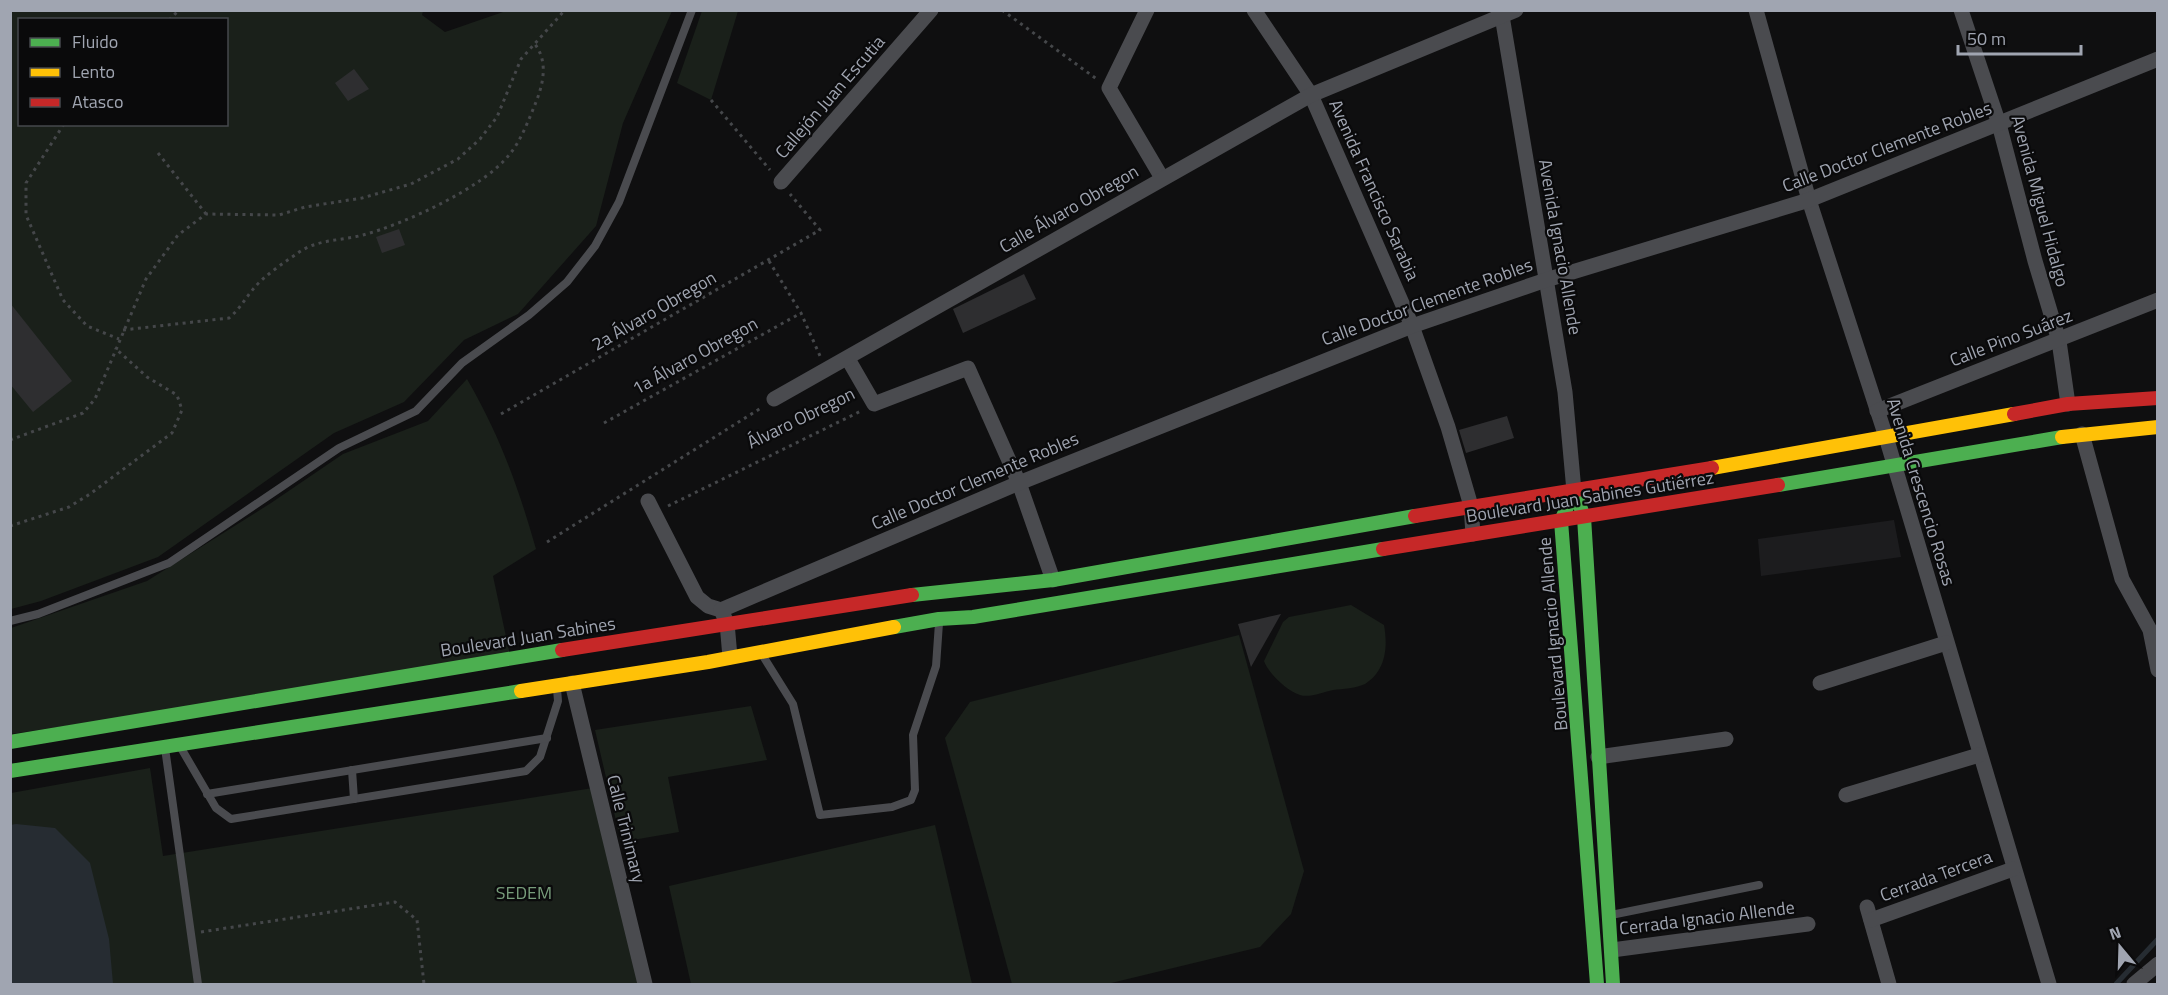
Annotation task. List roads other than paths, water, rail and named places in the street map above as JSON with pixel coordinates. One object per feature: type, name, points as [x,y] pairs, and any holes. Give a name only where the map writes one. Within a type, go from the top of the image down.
[{"type":"main road","name":"Boulevard Juan Sabines Gutiérrez","points":[[1053,580],[2068,404],[2157,398]]},
{"type":"main road","name":"Boulevard Juan Sabines Gutiérrez","points":[[939,619],[973,617],[1894,467],[2082,434],[2157,427]]},
{"type":"main road","name":"Boulevard Ignacio Allende","points":[[1574,491],[1584,517],[1613,984]]},
{"type":"main road","name":"Boulevard Ignacio Allende","points":[[1574,491],[1561,520],[1596,984]]},
{"type":"main road","name":"Boulevard Juan Sabines","points":[[10,742],[724,616],[1053,580]]},
{"type":"main road","points":[[10,771],[730,657],[939,619]]},
{"type":"street","name":"Callejón Juan Escutia","points":[[781,182],[932,10]]},
{"type":"street","points":[[1147,10],[1109,88],[1162,178]]},
{"type":"street","name":"Avenida Francisco Sarabia","points":[[1254,10],[1311,95],[1412,326],[1448,428],[1471,506],[1473,534]]},
{"type":"street","name":"Avenida Crescencio Rosas","points":[[1756,10],[1809,200],[1886,436],[1979,755],[2049,984]]},
{"type":"street","name":"Avenida Miguel Hidalgo","points":[[1961,10],[1999,124],[2035,261],[2059,341],[2068,404]]},
{"type":"street","name":"Calle Álvaro Obregon","points":[[774,399],[826,372],[1162,178],[1311,95],[1507,12]]},
{"type":"street","name":"Avenida Ignacio Allende","points":[[1507,12],[1546,280],[1565,392],[1574,491]]},
{"type":"street","name":"Calle Doctor Clemente Robles","points":[[724,616],[1019,483],[1412,326],[1546,280],[1809,200],[2157,59]]},
{"type":"street","name":"Calle Pino Suárez","points":[[1877,411],[2059,341],[2157,300]]},
{"type":"street","name":"Álvaro Obregon","points":[[848,359],[874,404],[968,368],[1019,483]]},
{"type":"street","points":[[2082,434],[2122,579],[2154,629],[2157,670]]},
{"type":"street","points":[[1019,483],[1053,580]]},
{"type":"street","points":[[652,507],[697,597],[724,616],[730,657]]},
{"type":"street","points":[[1820,683],[1946,643]]},
{"type":"street","name":"Calle Trinimary","points":[[564,684],[645,984]]},
{"type":"street","points":[[1599,757],[1726,739]]},
{"type":"street","points":[[1846,795],[1979,755]]},
{"type":"street","name":"Cerrada Tercera","points":[[1889,984],[1869,913],[2013,869]]},
{"type":"street","name":"Cerrada Ignacio Allende","points":[[1612,950],[1808,924]]},
{"type":"street","points":[[2134,984],[2157,964]]},
{"type":"lane","points":[[10,621],[38,614],[169,562],[339,448],[416,411],[462,363],[529,315],[567,282],[595,246],[619,202],[692,10]]},
{"type":"lane","points":[[760,652],[793,704],[820,815],[892,807],[911,800],[915,790],[913,735],[936,666],[939,619]]},
{"type":"lane","points":[[172,746],[216,808],[231,819],[526,771],[540,758],[564,684]]},
{"type":"lane","points":[[207,794],[547,738]]},
{"type":"lane","points":[[172,746],[198,984]]},
{"type":"lane","points":[[352,770],[354,799]]},
{"type":"lane","points":[[1610,915],[1759,885]]},
{"type":"waterway","points":[[2116,984],[2158,939]]},
{"type":"park label","name":"SEDEM","points":[[524,893]]}]
